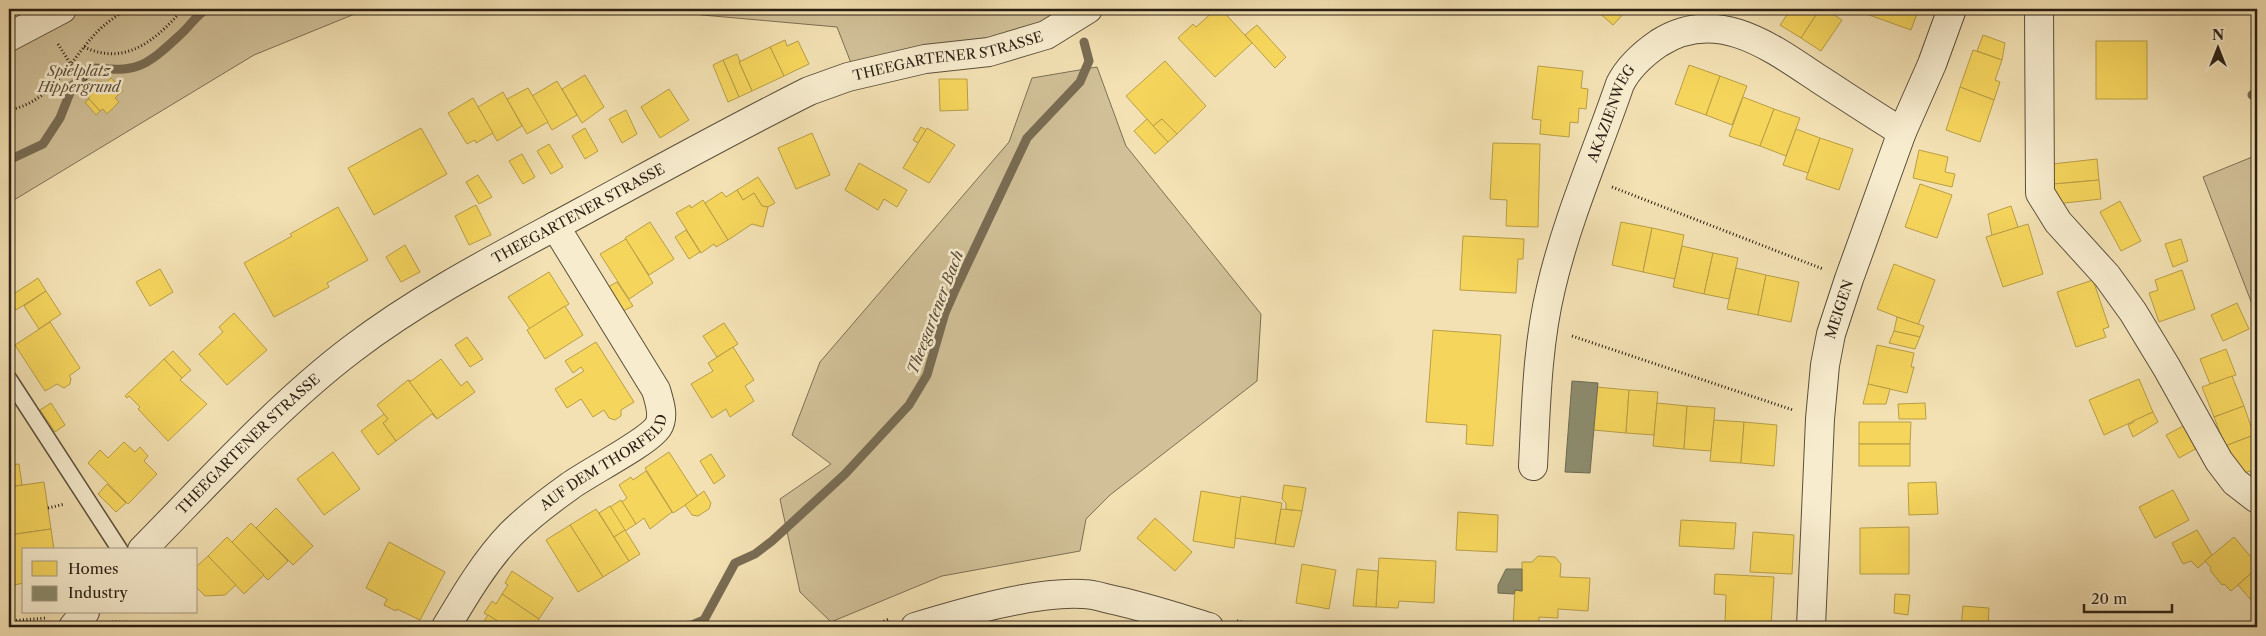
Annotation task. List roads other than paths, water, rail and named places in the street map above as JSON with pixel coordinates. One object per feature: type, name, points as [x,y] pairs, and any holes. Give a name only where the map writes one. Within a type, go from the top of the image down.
[{"type":"street","points":[[9,37],[62,9]]},
{"type":"street","name":"THEEGARTENER STRASSE","points":[[144,548],[239,452],[321,375],[353,349],[421,301],[555,226],[808,91],[848,77],[925,59],[998,50],[1046,35],[1088,9]]},
{"type":"street","name":"MEIGEN","points":[[1811,627],[1820,419],[1825,365],[1830,342],[1849,279],[1902,132],[1932,64],[1952,9]]},
{"type":"street","points":[[2039,9],[2040,193],[2058,222],[2107,276],[2133,312],[2168,368],[2219,461],[2234,482],[2257,499]]},
{"type":"street","name":"AKAZIENWEG","points":[[1533,466],[1539,362],[1550,289],[1565,238],[1620,84],[1625,74],[1642,55],[1665,39],[1681,32],[1712,29],[1741,33],[1767,45],[1902,132]]},
{"type":"street","name":"AUF DEM THORFELD","points":[[446,627],[468,592],[511,535],[532,514],[571,485],[644,439],[658,426],[661,410],[656,390],[555,226]]},
{"type":"street","points":[[915,627],[954,615],[1018,601],[1050,595],[1084,594],[1137,605],[1209,627]]},
{"type":"lane","points":[[9,379],[119,548]]},
{"type":"waterway","points":[[9,160],[43,144],[60,118],[73,85],[94,68],[122,69],[144,64],[167,47],[207,9]]},
{"type":"waterway","name":"Theegartener Bach","points":[[666,627],[692,625],[704,620],[735,563],[755,554],[772,541],[845,474],[909,405],[927,375],[945,313],[1027,138],[1080,82],[1089,61],[1084,42]]},
{"type":"waterway","points":[[2252,95],[2257,90]]},
{"type":"park label","name":"Spielplatz Hippergrund","points":[[79,79]]}]
